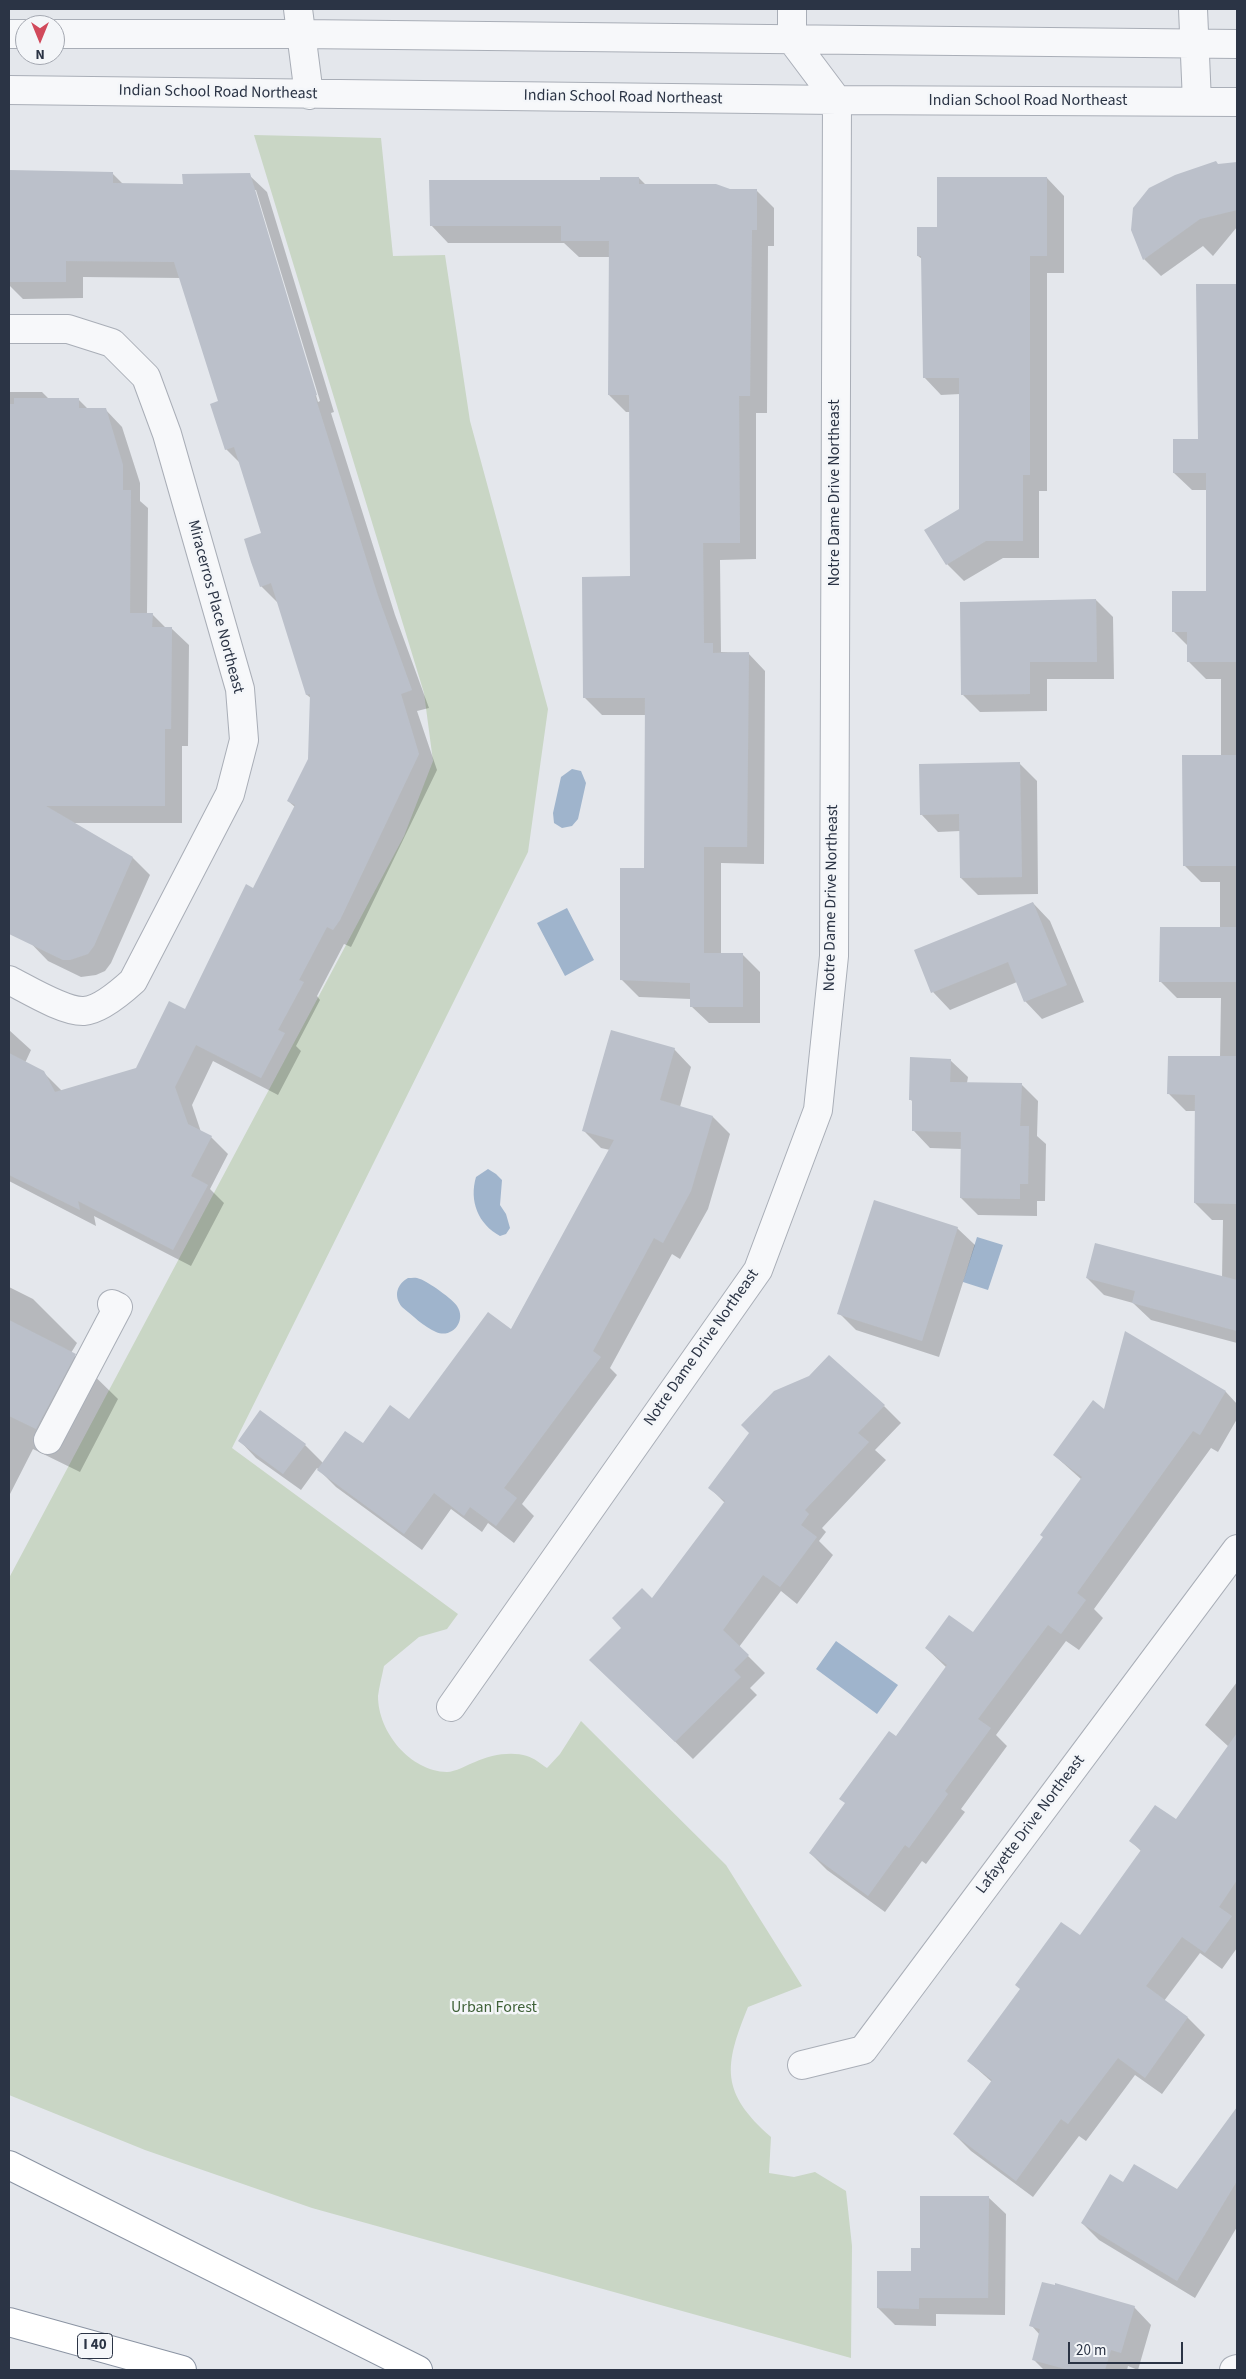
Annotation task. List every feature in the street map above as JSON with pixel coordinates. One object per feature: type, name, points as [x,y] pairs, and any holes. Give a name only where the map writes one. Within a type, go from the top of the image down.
[{"type":"highway","points":[[9,2165],[418,2370]]},
{"type":"highway","name":"I 40","points":[[9,2322],[182,2370]]},
{"type":"street","points":[[792,9],[792,40],[837,100]]},
{"type":"street","points":[[1193,9],[1197,102]]},
{"type":"street","points":[[299,21],[309,95]]},
{"type":"street","points":[[65,33],[299,21],[792,40],[1237,44]]},
{"type":"street","name":"Indian School Road Northeast","points":[[9,90],[309,95],[1237,102]]},
{"type":"street","name":"Notre Dame Drive Northeast","points":[[451,1706],[758,1270],[818,1110],[834,956],[837,100]]},
{"type":"street","name":"Miracerros Place Northeast","points":[[9,329],[68,329],[112,343],[146,377],[167,434],[240,689],[244,740],[230,794],[134,981],[112,1000],[84,1011],[55,1003],[9,980]]},
{"type":"street","points":[[48,1440],[118,1307],[112,1304]]},
{"type":"street","name":"Lafayette Drive Northeast","points":[[802,2065],[863,2050],[1237,1549]]},
{"type":"green space","name":"Urban Forest","points":[[254,135],[381,138],[393,256],[445,255],[470,421],[548,709],[528,852],[232,1448],[458,1614],[447,1629],[419,1637],[384,1666],[378,1696],[379,1710],[390,1736],[409,1757],[433,1770],[447,1772],[457,1770],[487,1757],[501,1754],[530,1757],[547,1768],[560,1754],[581,1721],[726,1865],[802,1986],[748,2007],[734,2046],[731,2077],[735,2092],[743,2106],[754,2121],[771,2137],[769,2173],[794,2177],[815,2172],[846,2191],[852,2246],[851,2358],[312,2208],[145,2150],[9,2095],[9,1578],[404,836],[433,761],[424,693]]},
{"type":"water","points":[[572,769],[581,771],[586,783],[578,819],[572,826],[562,828],[554,823],[553,813],[561,777]]},
{"type":"water","points":[[567,908],[594,960],[565,976],[537,923]]},
{"type":"water","points":[[488,1169],[502,1180],[500,1205],[506,1214],[510,1228],[506,1234],[500,1236],[486,1225],[477,1211],[475,1203],[474,1186],[476,1177]]},
{"type":"water","points":[[977,1237],[1003,1245],[988,1290],[963,1282]]},
{"type":"water","points":[[408,1278],[423,1280],[455,1303],[460,1312],[460,1317],[459,1323],[452,1331],[442,1334],[436,1332],[402,1307],[397,1295],[399,1287]]},
{"type":"water","points":[[836,1641],[898,1685],[877,1714],[816,1669]]},
{"type":"building","points":[[1216,161],[1218,164],[1237,162],[1237,210],[1200,219],[1143,260],[1131,230],[1133,208],[1149,188],[1175,175]]},
{"type":"building","points":[[9,170],[113,172],[113,183],[183,184],[182,174],[250,173],[317,395],[315,396],[378,596],[412,690],[401,694],[419,754],[340,920],[333,930],[327,927],[299,980],[304,982],[278,1030],[285,1033],[261,1078],[196,1045],[175,1087],[188,1124],[212,1136],[191,1176],[208,1185],[173,1250],[78,1201],[80,1210],[9,1175],[9,1053],[44,1071],[55,1092],[136,1068],[169,1001],[185,1009],[246,884],[253,888],[295,805],[287,801],[308,759],[310,694],[306,695],[271,583],[260,587],[251,562],[244,539],[261,533],[234,447],[225,450],[210,404],[218,401],[174,262],[66,261],[66,282],[9,282]]},
{"type":"building","points":[[600,177],[639,177],[639,184],[716,184],[730,189],[757,189],[757,230],[752,230],[750,396],[739,396],[740,543],[703,543],[704,643],[713,643],[713,653],[749,652],[747,847],[704,847],[704,953],[743,953],[743,1007],[690,1007],[690,983],[620,980],[620,868],[644,868],[645,698],[583,698],[582,577],[630,576],[629,395],[608,395],[609,241],[561,241],[561,226],[430,226],[429,180],[600,180]]},
{"type":"building","points":[[937,177],[1047,177],[1047,256],[1030,256],[1030,475],[1023,475],[1023,541],[986,541],[946,565],[924,530],[959,509],[959,378],[923,378],[921,256],[917,256],[917,227],[937,227]]},
{"type":"building","points":[[1196,284],[1237,284],[1237,662],[1187,662],[1187,632],[1172,632],[1172,591],[1206,591],[1206,473],[1173,473],[1173,439],[1198,439]]},
{"type":"building","points":[[14,398],[79,398],[79,408],[106,408],[123,465],[123,490],[131,490],[130,613],[153,613],[152,627],[172,627],[171,729],[165,729],[165,806],[46,806],[133,857],[94,946],[88,954],[70,960],[63,960],[9,934],[9,404],[14,404]]},
{"type":"building","points":[[1096,599],[1097,662],[1030,662],[1030,694],[961,695],[960,602]]},
{"type":"building","points":[[1182,755],[1237,755],[1237,866],[1183,866]]},
{"type":"building","points":[[1020,762],[1022,877],[960,878],[959,814],[920,815],[919,764]]},
{"type":"building","points":[[1033,902],[1067,985],[1024,1002],[1008,962],[931,993],[914,950]]},
{"type":"building","points":[[1160,927],[1237,927],[1237,982],[1159,982]]},
{"type":"building","points":[[611,1030],[675,1048],[660,1100],[713,1116],[691,1191],[663,1243],[654,1238],[593,1351],[601,1357],[504,1488],[517,1498],[496,1526],[470,1507],[464,1516],[434,1493],[404,1534],[317,1470],[345,1431],[363,1443],[390,1405],[409,1419],[488,1312],[511,1329],[614,1140],[582,1131]]},
{"type":"building","points":[[1168,1056],[1237,1056],[1237,1204],[1194,1203],[1195,1095],[1167,1094]]},
{"type":"building","points":[[910,1057],[951,1059],[950,1082],[1022,1083],[1020,1126],[1029,1126],[1028,1184],[1020,1184],[1020,1199],[960,1198],[961,1132],[912,1131],[912,1100],[909,1100]]},
{"type":"building","points":[[874,1200],[958,1227],[922,1341],[837,1314]]},
{"type":"building","points":[[1095,1243],[1237,1280],[1237,1331],[1132,1303],[1135,1291],[1086,1278]]},
{"type":"building","points":[[9,1320],[76,1354],[36,1429],[9,1416]]},
{"type":"building","points":[[1125,1331],[1226,1391],[1200,1435],[1193,1431],[1077,1593],[1086,1600],[1061,1634],[1048,1625],[978,1719],[991,1728],[945,1791],[948,1794],[909,1848],[905,1845],[868,1896],[809,1853],[845,1803],[839,1799],[889,1731],[896,1736],[947,1665],[925,1648],[949,1615],[973,1632],[1043,1537],[1040,1535],[1082,1477],[1053,1455],[1093,1400],[1104,1409]]},
{"type":"building","points":[[829,1355],[885,1405],[858,1433],[869,1442],[805,1510],[809,1514],[801,1525],[817,1537],[780,1587],[763,1575],[723,1630],[749,1655],[734,1670],[741,1677],[675,1742],[589,1660],[621,1628],[612,1618],[642,1588],[652,1598],[725,1501],[708,1488],[749,1433],[741,1425],[774,1391],[809,1376]]},
{"type":"building","points":[[260,1410],[306,1444],[283,1474],[238,1441]]},
{"type":"building","points":[[1237,1733],[1237,1880],[1219,1907],[1232,1916],[1205,1953],[1182,1937],[1146,1986],[1188,2017],[1145,2078],[1118,2058],[1068,2124],[1061,2119],[1016,2181],[953,2134],[992,2080],[967,2061],[1020,1989],[1015,1985],[1061,1922],[1080,1935],[1141,1850],[1129,1841],[1155,1805],[1176,1819]]},
{"type":"building","points":[[1237,2107],[1237,2181],[1177,2281],[1081,2223],[1110,2174],[1123,2182],[1134,2164],[1177,2189]]},
{"type":"building","points":[[920,2196],[989,2196],[988,2298],[919,2298],[919,2309],[877,2308],[877,2271],[911,2271],[911,2248],[920,2248]]},
{"type":"building","points":[[1042,2282],[1055,2285],[1055,2283],[1135,2306],[1121,2353],[1111,2350],[1105,2370],[1069,2370],[1032,2360],[1040,2329],[1029,2326]]}]
